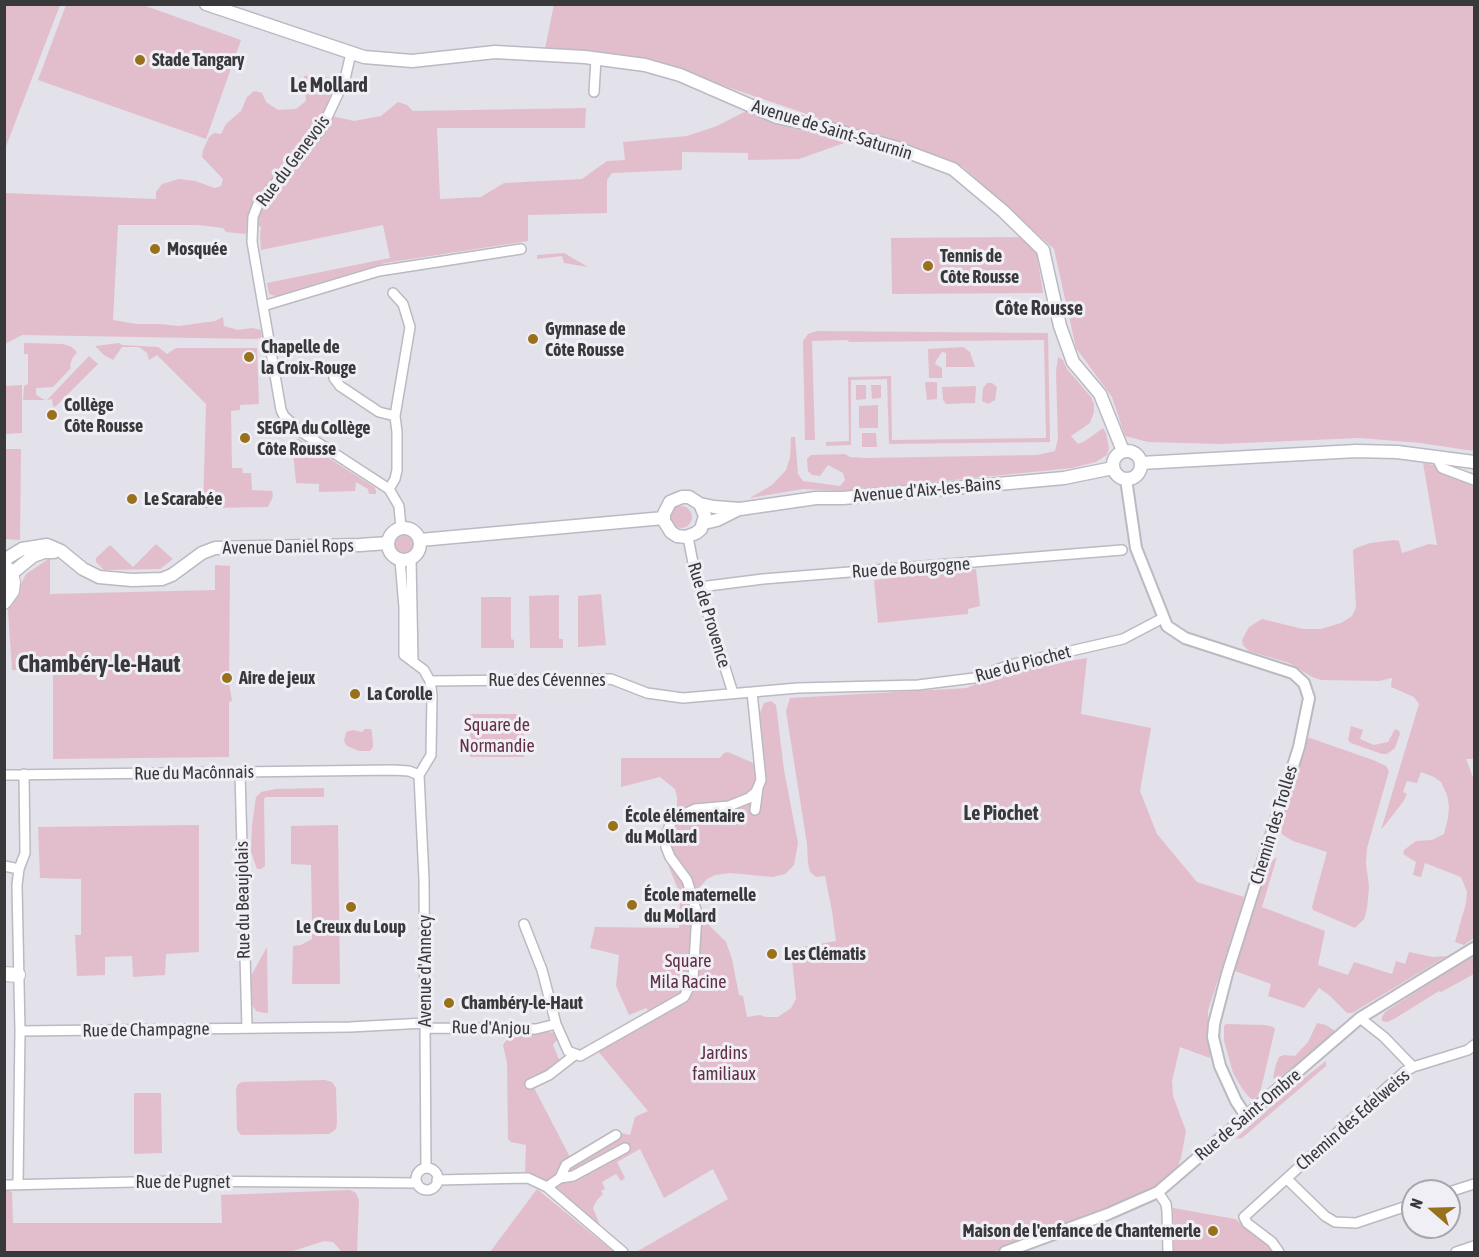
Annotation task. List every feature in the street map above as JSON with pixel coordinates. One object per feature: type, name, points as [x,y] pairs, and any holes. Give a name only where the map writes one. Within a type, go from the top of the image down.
[{"type":"main road","name":"Avenue de Saint-Saturnin","points":[[206,4],[364,57],[412,61],[495,52],[585,57],[645,64],[680,75],[777,117],[827,128],[897,148],[953,169],[1003,211],[1043,250],[1060,326],[1074,362],[1100,394],[1123,451]]},
{"type":"main road","points":[[1123,451],[1136,454],[1141,463],[1137,475],[1126,479],[1119,477],[1113,468],[1116,456],[1123,451]]},
{"type":"main road","points":[[1141,463],[1331,452],[1436,456],[1474,462]]},
{"type":"main road","name":"Avenue d'Aix-les-Bains","points":[[664,518],[666,508],[676,498],[689,497],[700,504],[740,509],[816,498],[843,498],[1064,478],[1113,468]]},
{"type":"main road","points":[[700,504],[703,509],[704,523]]},
{"type":"main road","name":"Avenue d'Aix-les-Bains","points":[[688,537],[696,533],[704,523],[717,520],[740,509]]},
{"type":"main road","points":[[420,540],[664,518],[671,532],[677,536],[688,537]]},
{"type":"main road","points":[[401,528],[411,529],[420,540],[419,552],[405,560],[391,554],[388,543],[393,533],[401,528]]},
{"type":"main road","name":"Avenue Daniel Rops","points":[[4,560],[22,549],[38,545],[50,546],[99,577],[132,580],[162,579],[172,575],[202,553],[215,548],[388,543]]},
{"type":"main road","points":[[4,602],[12,591],[8,569],[44,552],[61,551]]},
{"type":"street","name":"Rue du Genevois","points":[[351,53],[345,79],[322,128],[264,196],[253,218],[252,242],[279,402],[284,416],[300,430],[389,489]]},
{"type":"street","points":[[594,92],[596,59]]},
{"type":"street","points":[[263,306],[379,271],[521,249]]},
{"type":"street","points":[[393,293],[403,304],[410,327],[395,417],[398,432],[397,470],[389,489],[399,506],[401,528]]},
{"type":"street","points":[[334,378],[340,386],[379,412],[395,417]]},
{"type":"street","points":[[1436,456],[1442,468],[1474,480]]},
{"type":"street","points":[[1126,479],[1136,548],[1163,618]]},
{"type":"street","name":"Rue de Provence","points":[[688,537],[694,573],[733,693]]},
{"type":"street","name":"Rue de Bourgogne","points":[[700,587],[763,579],[1122,550]]},
{"type":"street","points":[[405,560],[413,662],[424,670],[430,681]]},
{"type":"street","name":"Rue du Piochet","points":[[733,693],[798,688],[918,685],[974,678],[1010,665],[1123,639],[1163,618]]},
{"type":"street","name":"Chemin des Trolles","points":[[1163,618],[1172,631],[1185,638],[1293,673],[1304,683],[1310,698],[1299,747],[1224,983],[1214,1024],[1213,1037],[1220,1066],[1236,1101],[1246,1116]]},
{"type":"street","name":"Rue des Cévennes","points":[[430,681],[611,679],[647,693],[683,698],[733,693]]},
{"type":"street","name":"Avenue d'Annecy","points":[[426,1167],[424,879],[420,775],[431,755],[430,681]]},
{"type":"street","points":[[752,692],[761,780],[755,810]]},
{"type":"street","name":"Rue du Macônnais","points":[[4,775],[384,770],[409,771],[420,775]]},
{"type":"street","name":"Rue du Beaujolais","points":[[240,772],[246,1028]]},
{"type":"street","points":[[18,1185],[20,1032],[11,975],[17,885],[11,867],[25,853],[20,775]]},
{"type":"street","points":[[524,924],[542,970],[556,1024],[568,1051],[580,1056],[684,997],[693,979],[697,913],[687,880],[670,857],[666,847],[666,836],[671,822],[682,815],[695,809],[729,806],[749,798],[758,788]]},
{"type":"street","name":"Rue de Saint-Ombre","points":[[1005,1252],[1108,1214],[1158,1192],[1360,1018],[1474,948]]},
{"type":"street","points":[[1360,1018],[1384,1037],[1413,1067]]},
{"type":"street","name":"Rue d'Anjou","points":[[425,1026],[536,1029],[556,1024]]},
{"type":"street","name":"Rue de Champagne","points":[[20,1032],[425,1026]]},
{"type":"street","points":[[1471,1047],[1474,1058]]},
{"type":"street","name":"Chemin des Edelweiss","points":[[1279,1252],[1272,1242],[1247,1223],[1244,1217],[1404,1072],[1471,1047]]},
{"type":"street","points":[[530,1084],[549,1076],[576,1054]]},
{"type":"street","points":[[560,1178],[566,1165],[616,1135]]},
{"type":"street","points":[[547,1187],[560,1178],[573,1176],[625,1148]]},
{"type":"street","points":[[426,1167],[435,1171],[438,1180],[428,1190],[416,1183],[417,1173],[426,1167]]},
{"type":"street","points":[[438,1180],[528,1178],[547,1187],[623,1252]]},
{"type":"street","points":[[1287,1179],[1325,1216],[1335,1222],[1356,1223],[1401,1208]]},
{"type":"street","name":"Rue de Pugnet","points":[[4,1185],[178,1181],[416,1183]]},
{"type":"street","points":[[1158,1192],[1166,1204],[1168,1252]]},
{"type":"street","points":[[1456,1252],[1474,1246]]},
{"type":"green space","points":[[554,4],[1474,5],[1474,451],[1420,443],[1360,438],[1220,444],[1148,442],[1125,436],[1112,397],[1076,348],[1054,249],[963,167],[639,57],[545,49]]},
{"type":"green space","points":[[4,5],[60,5],[5,149]]},
{"type":"green space","name":"Stade Tangary","points":[[66,5],[143,5],[241,40],[206,139],[38,80]]},
{"type":"green space","points":[[315,75],[330,78],[335,84],[323,114],[354,121],[381,116],[398,102],[407,105],[413,111],[586,108],[585,128],[437,128],[440,199],[481,197],[504,183],[582,179],[607,161],[625,160],[623,142],[687,136],[717,126],[746,111],[787,126],[847,142],[799,159],[748,160],[748,153],[682,152],[682,170],[612,173],[607,180],[607,213],[528,215],[528,241],[385,263],[276,296],[269,294],[267,283],[390,258],[383,225],[261,250],[261,227],[250,221],[246,234],[198,225],[118,225],[113,320],[137,324],[179,326],[215,321],[223,317],[224,326],[238,330],[252,328],[261,330],[262,337],[257,339],[22,335],[5,344],[5,193],[156,199],[156,192],[162,184],[179,179],[195,181],[215,188],[221,186],[223,179],[202,157],[209,137],[214,133],[221,134],[226,124],[241,111],[247,97],[254,91],[262,93],[266,102],[278,110],[296,109],[306,101],[304,76]]},
{"type":"green space","points":[[1025,237],[1036,249],[1043,293],[892,294],[891,238]]},
{"type":"green space","points":[[564,253],[588,267],[564,263],[562,256],[537,259],[537,255]]},
{"type":"green space","points":[[817,331],[1048,333],[1050,442],[889,444],[887,379],[851,380],[851,445],[826,446],[826,442],[849,441],[848,377],[891,376],[892,440],[1046,438],[1044,340],[812,341],[815,440],[805,440],[803,341],[808,334]]},
{"type":"green space","points":[[24,343],[63,344],[72,347],[77,352],[72,359],[71,368],[53,387],[36,388],[36,395],[45,400],[23,400],[24,386],[28,384],[28,354],[24,354]]},
{"type":"green space","points":[[119,343],[158,347],[167,354],[176,348],[257,348],[259,404],[240,405],[240,410],[231,411],[232,468],[242,468],[243,473],[251,473],[252,490],[272,491],[273,496],[268,507],[203,508],[206,404],[157,355],[149,360],[147,353],[139,347],[122,347],[113,360],[95,346]]},
{"type":"green space","points":[[963,347],[970,352],[975,367],[946,367],[946,353],[942,352],[935,364],[942,368],[942,378],[929,378],[928,349]]},
{"type":"green space","points":[[89,356],[98,364],[55,407],[53,406],[52,399],[47,400]]},
{"type":"green space","points":[[1058,357],[1063,360],[1067,369],[1091,397],[1094,404],[1090,423],[1071,436],[1078,444],[1103,428],[1106,433],[1109,448],[1107,455],[1096,462],[1072,468],[844,491],[803,489],[750,498],[772,485],[786,470],[790,458],[791,437],[795,437],[798,474],[803,481],[840,486],[845,480],[843,473],[828,465],[820,476],[812,475],[808,471],[807,459],[811,455],[845,454],[850,457],[865,458],[1037,455],[1055,451],[1058,438],[1056,372]]},
{"type":"green space","points":[[925,382],[937,382],[937,399],[927,400]]},
{"type":"green space","points":[[987,383],[992,383],[997,387],[995,400],[988,404],[982,401],[983,388]]},
{"type":"green space","points":[[22,385],[22,433],[5,434],[5,386]]},
{"type":"green space","points":[[856,385],[866,385],[866,399],[856,400]]},
{"type":"green space","points":[[871,385],[881,385],[881,398],[872,399]]},
{"type":"green space","points":[[976,386],[975,403],[946,404],[943,400],[942,387]]},
{"type":"green space","points":[[878,405],[878,428],[859,428],[859,406]]},
{"type":"green space","points":[[862,433],[876,433],[877,447],[862,447]]},
{"type":"green space","points":[[293,439],[299,439],[374,487],[376,494],[369,494],[368,489],[356,482],[355,491],[319,492],[319,484],[296,483]]},
{"type":"green space","points":[[5,449],[21,449],[20,540],[5,539]]},
{"type":"green space","points":[[1423,463],[1474,473],[1474,759],[1466,759],[1474,780],[1474,938],[1464,945],[1455,942],[1466,903],[1467,892],[1461,877],[1425,863],[1421,877],[1413,875],[1416,862],[1403,854],[1404,850],[1416,841],[1432,840],[1444,834],[1449,806],[1441,782],[1421,772],[1417,783],[1407,781],[1403,792],[1407,794],[1403,802],[1381,830],[1419,704],[1414,697],[1391,687],[1392,678],[1379,681],[1321,680],[1289,663],[1249,651],[1243,645],[1242,640],[1249,627],[1262,619],[1303,629],[1321,629],[1341,623],[1352,616],[1356,608],[1353,550],[1356,548],[1370,543],[1394,540],[1399,541],[1402,553],[1429,544],[1437,545]]},
{"type":"green space","points":[[681,506],[689,509],[692,517],[689,525],[681,528],[673,525],[670,517],[673,509]]},
{"type":"green space","points":[[404,533],[413,536],[416,545],[413,554],[404,557],[395,554],[392,545],[395,536]]},
{"type":"green space","points":[[156,544],[173,559],[160,569],[104,570],[96,562],[96,558],[110,545],[133,567]]},
{"type":"green space","points":[[50,558],[50,594],[215,590],[215,565],[230,566],[229,683],[232,701],[229,702],[229,757],[53,759],[53,670],[12,670],[8,610],[26,574]]},
{"type":"green space","points":[[976,569],[980,606],[968,609],[968,614],[878,623],[874,580]]},
{"type":"green space","points":[[601,594],[606,645],[578,647],[578,596]]},
{"type":"green space","points":[[559,595],[559,639],[563,639],[563,648],[530,648],[529,596]]},
{"type":"green space","points":[[481,597],[511,597],[511,639],[514,640],[514,648],[481,648]]},
{"type":"green space","points":[[1087,658],[1081,714],[1151,728],[1140,791],[1157,834],[1197,882],[1244,897],[1208,1011],[1210,1058],[1180,1047],[1172,1081],[1173,1096],[1186,1131],[1181,1158],[1173,1178],[1128,1201],[993,1252],[636,1252],[728,1199],[713,1169],[664,1198],[640,1149],[617,1162],[625,1178],[621,1181],[616,1174],[602,1182],[605,1189],[601,1191],[603,1194],[593,1208],[599,1223],[596,1225],[525,1174],[526,1145],[511,1142],[508,1139],[507,1063],[503,1045],[513,1031],[549,1032],[555,1033],[558,1038],[553,1045],[561,1064],[530,1080],[571,1159],[616,1132],[630,1135],[635,1117],[648,1111],[597,1050],[651,1014],[646,1008],[629,1015],[616,986],[619,955],[590,948],[595,927],[679,928],[680,894],[666,860],[663,842],[666,819],[677,807],[677,797],[675,789],[660,777],[621,787],[621,758],[720,758],[728,752],[765,771],[760,713],[764,703],[771,701],[776,705],[784,770],[798,843],[794,865],[785,874],[773,877],[730,873],[715,875],[707,879],[694,893],[699,915],[726,942],[739,995],[743,996],[747,1017],[760,1015],[778,1017],[791,1008],[796,999],[791,949],[836,941],[825,876],[816,877],[810,872],[808,863],[786,711],[790,698],[967,688],[996,675]]},
{"type":"green space","name":"Square de Normandie","points":[[470,714],[523,714],[524,757],[470,757]]},
{"type":"green space","points":[[1351,726],[1363,730],[1360,739],[1374,745],[1388,742],[1395,729],[1400,734],[1395,748],[1387,754],[1382,754],[1351,743],[1348,740]]},
{"type":"green space","points":[[365,729],[371,729],[372,732],[373,747],[370,751],[359,751],[347,746],[344,741],[346,732],[353,730],[362,732]]},
{"type":"green space","points":[[1310,738],[1373,760],[1386,766],[1389,771],[1367,848],[1369,887],[1367,909],[1364,919],[1355,928],[1313,910],[1327,852],[1293,841],[1280,831],[1307,739]]},
{"type":"green space","points":[[324,788],[324,797],[266,797],[264,799],[265,866],[257,869],[251,852],[256,797],[261,792],[275,789]]},
{"type":"green space","points":[[199,825],[199,952],[166,954],[165,975],[133,977],[132,956],[105,957],[105,975],[77,976],[75,935],[81,935],[81,879],[40,878],[38,827]]},
{"type":"green space","points":[[338,825],[340,984],[292,984],[293,946],[301,945],[312,939],[312,920],[311,865],[291,864],[291,826]]},
{"type":"green space","points":[[1277,857],[1262,907],[1325,931],[1318,965],[1348,975],[1354,962],[1392,974],[1396,961],[1405,964],[1409,952],[1433,957],[1447,956],[1352,1013],[1347,1013],[1319,988],[1304,1008],[1268,996],[1271,984],[1235,971],[1267,865]]},
{"type":"green space","points":[[267,947],[268,1013],[264,1013],[256,1011],[252,1005],[250,990],[252,974]]},
{"type":"green space","points":[[1474,955],[1474,974],[1439,991],[1394,1019],[1387,1022],[1382,1021],[1385,1012]]},
{"type":"green space","points":[[1317,1023],[1326,1025],[1335,1031],[1290,1071],[1276,1079],[1273,1078],[1279,1057],[1295,1056],[1308,1042]]},
{"type":"green space","points":[[1226,1024],[1265,1025],[1275,1029],[1261,1089],[1255,1101],[1243,1090],[1233,1073],[1224,1041]]},
{"type":"green space","points":[[1326,1061],[1326,1066],[1242,1138],[1235,1139],[1299,1082]]},
{"type":"green space","points":[[325,1080],[332,1082],[336,1088],[337,1123],[336,1129],[329,1134],[241,1135],[237,1130],[236,1089],[238,1084],[242,1082]]},
{"type":"green space","points":[[134,1093],[161,1093],[162,1153],[134,1154]]},
{"type":"green space","points":[[4,1189],[12,1192],[13,1223],[222,1223],[221,1195],[350,1190],[356,1193],[359,1200],[357,1252],[342,1252],[333,1242],[324,1241],[290,1252],[5,1252]]},
{"type":"green space","points":[[537,1189],[614,1252],[490,1252]]},
{"type":"green space","name":"Maison de l'enfance de Chantemerle","points":[[1173,1208],[1235,1219],[1267,1242],[1273,1252],[1174,1252]]},
{"type":"place","name":"Stade Tangary","points":[[140,60]]},
{"type":"place","name":"Mosquée","points":[[155,249]]},
{"type":"place","name":"Tennis de Côte Rousse","points":[[928,266]]},
{"type":"place","name":"Gymnase de Côte Rousse","points":[[533,339]]},
{"type":"place","name":"Chapelle de la Croix-Rouge","points":[[249,357]]},
{"type":"place","name":"Collège Côte Rousse","points":[[52,415]]},
{"type":"place","name":"SEGPA du Collège Côte Rousse","points":[[245,438]]},
{"type":"place","name":"Le Scarabée","points":[[132,499]]},
{"type":"place","name":"Aire de jeux","points":[[227,678]]},
{"type":"place","name":"La Corolle","points":[[355,694]]},
{"type":"place","name":"École élémentaire du Mollard","points":[[613,826]]},
{"type":"place","name":"École maternelle du Mollard","points":[[632,905]]},
{"type":"place","name":"Le Creux du Loup","points":[[351,907]]},
{"type":"place","name":"Les Clématis","points":[[772,954]]},
{"type":"place","name":"Chambéry-le-Haut","points":[[449,1003]]},
{"type":"place","name":"Maison de l'enfance de Chantemerle","points":[[1213,1231]]},
{"type":"district","name":"Le Mollard","points":[[329,86]]},
{"type":"district","name":"Côte Rousse","points":[[1039,309]]},
{"type":"district","name":"Chambéry-le-Haut","points":[[99,664]]},
{"type":"district","name":"Le Piochet","points":[[1001,814]]},
{"type":"park label","name":"Square Mila Racine","points":[[688,971]]},
{"type":"park label","name":"Jardins familiaux","points":[[724,1063]]}]
